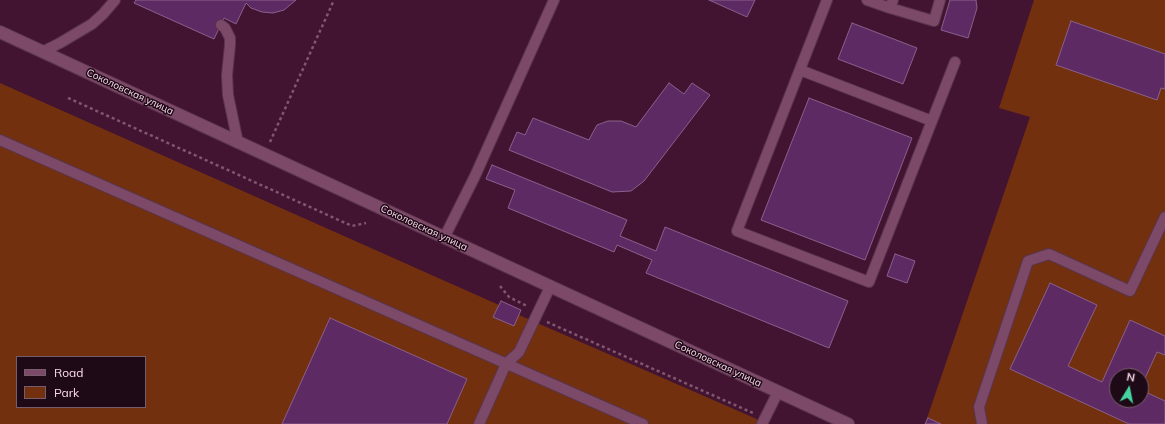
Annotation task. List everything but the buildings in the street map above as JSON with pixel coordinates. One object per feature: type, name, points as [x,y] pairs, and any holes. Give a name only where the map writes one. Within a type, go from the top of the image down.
[{"type":"street","name":"Соколовская улица","points":[[0,32],[848,424]]},
{"type":"lane","points":[[42,52],[92,24],[115,0]]},
{"type":"lane","points":[[444,238],[475,176],[554,0]]},
{"type":"lane","points":[[827,0],[737,230],[870,282],[955,62]]},
{"type":"lane","points":[[867,0],[891,4],[934,21],[940,0]]},
{"type":"lane","points":[[221,24],[226,28],[230,38],[226,75],[228,95],[238,142]]},
{"type":"lane","points":[[800,70],[932,121]]},
{"type":"lane","points":[[0,140],[643,424]]},
{"type":"lane","points":[[982,424],[979,407],[1028,261],[1049,254],[1130,291],[1165,217]]},
{"type":"lane","points":[[479,424],[506,364],[519,352],[550,287]]},
{"type":"lane","points":[[764,421],[778,392]]},
{"type":"path","points":[[269,143],[334,0]]},
{"type":"path","points":[[68,98],[352,226],[366,223]]},
{"type":"path","points":[[500,286],[509,297],[526,305],[535,316],[764,421]]},
{"type":"green space","points":[[1034,0],[1165,0],[1165,424],[925,424],[1030,117],[999,108]]},
{"type":"green space","points":[[0,83],[499,305],[501,301],[521,310],[519,315],[768,424],[0,424]]}]
